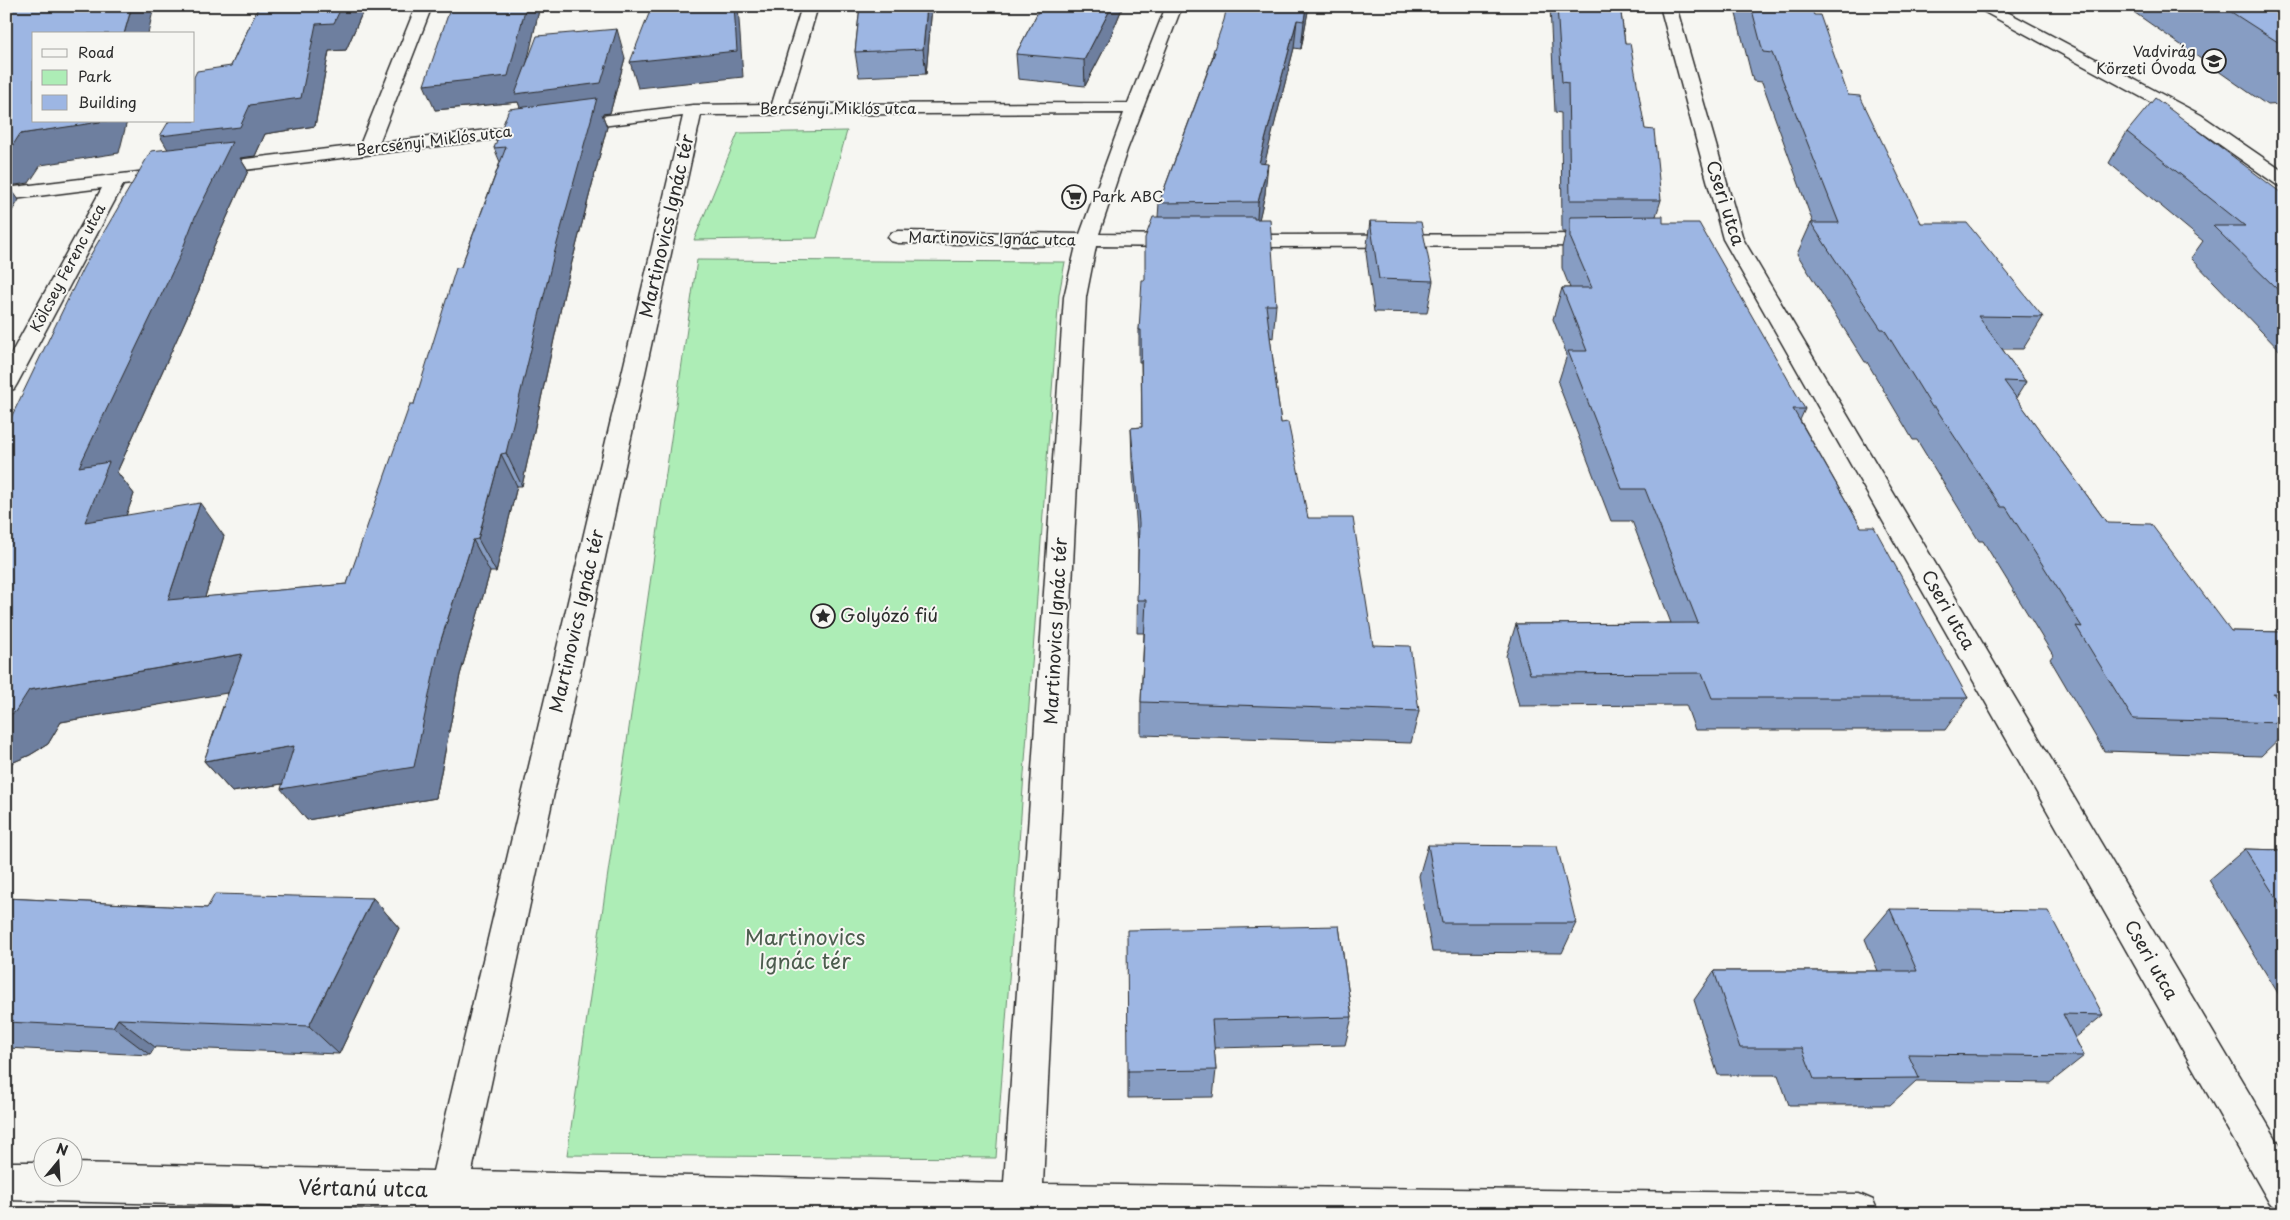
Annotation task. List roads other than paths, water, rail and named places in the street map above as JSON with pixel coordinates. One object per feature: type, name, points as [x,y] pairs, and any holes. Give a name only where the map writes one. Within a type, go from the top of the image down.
[{"type":"street","points":[[368,149],[424,6]]},
{"type":"street","points":[[779,109],[810,6]]},
{"type":"street","name":"Martinovics Ignác utca","points":[[1087,241],[1134,108],[1174,6]]},
{"type":"street","name":"Cseri utca","points":[[1668,6],[1723,239],[2284,1190]]},
{"type":"street","points":[[1984,6],[2195,119],[2252,157],[2284,182]]},
{"type":"street","name":"Bercsényi Miklós utca","points":[[6,194],[693,110],[1134,108]]},
{"type":"street","name":"Martinovics Ignác tér","points":[[448,1191],[693,110]]},
{"type":"street","name":"Kölcsey Ferenc utca","points":[[6,384],[116,180]]},
{"type":"street","name":"Martinovics Ignác utca","points":[[898,237],[1087,241],[1623,240]]},
{"type":"street","name":"Martinovics Ignác tér","points":[[1023,1208],[1075,297],[1087,241]]},
{"type":"street","name":"Vértanú utca","points":[[6,1181],[448,1191],[1023,1208],[1859,1214]]},
{"type":"place","name":"Vadvirág Körzeti Óvoda","points":[[2214,61]]},
{"type":"place","name":"Park ABC","points":[[1074,197]]},
{"type":"place","name":"Golyózó fiú","points":[[823,616]]}]
